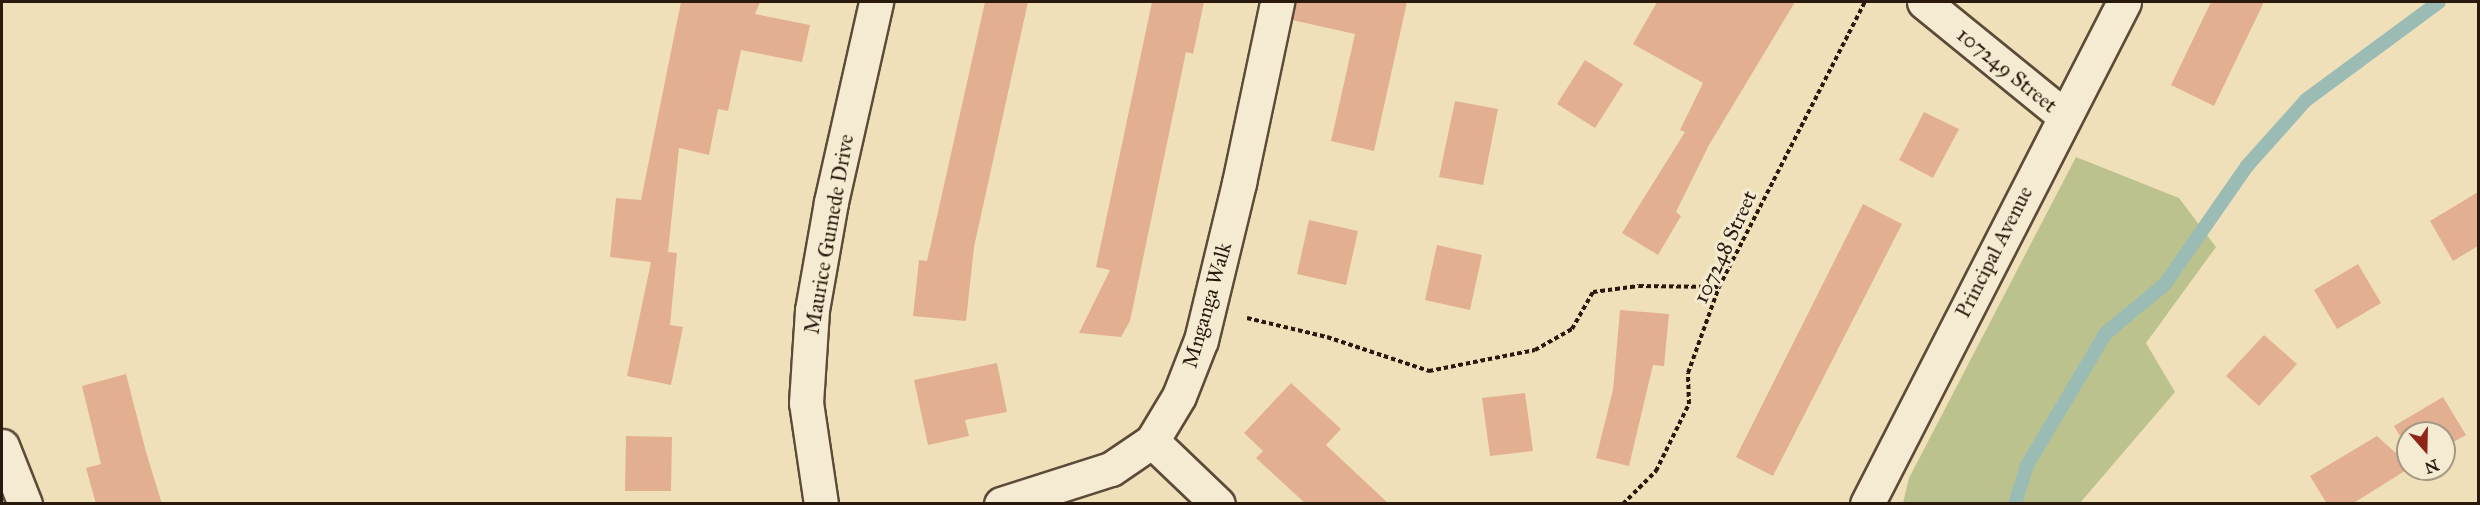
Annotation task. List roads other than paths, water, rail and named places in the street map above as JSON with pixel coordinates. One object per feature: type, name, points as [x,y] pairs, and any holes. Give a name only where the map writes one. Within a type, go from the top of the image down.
[{"type":"street","name":"Maurice Gumede Drive","points":[[820,504],[806,403],[812,310],[831,202],[876,2]]},
{"type":"street","name":"Mnganga Walk","points":[[1001,504],[1111,469],[1152,441],[1179,396],[1208,308],[1277,2]]},
{"type":"street","name":"107249 Street","points":[[1924,2],[2063,115]]},
{"type":"street","name":"Principal Avenue","points":[[1867,504],[2063,115],[2124,2]]},
{"type":"street","points":[[1152,441],[1218,504]]},
{"type":"street","points":[[2,446],[25,504]]},
{"type":"waterway","points":[[2015,504],[2026,467],[2106,333],[2165,284],[2247,166],[2306,100],[2439,2]]}]
